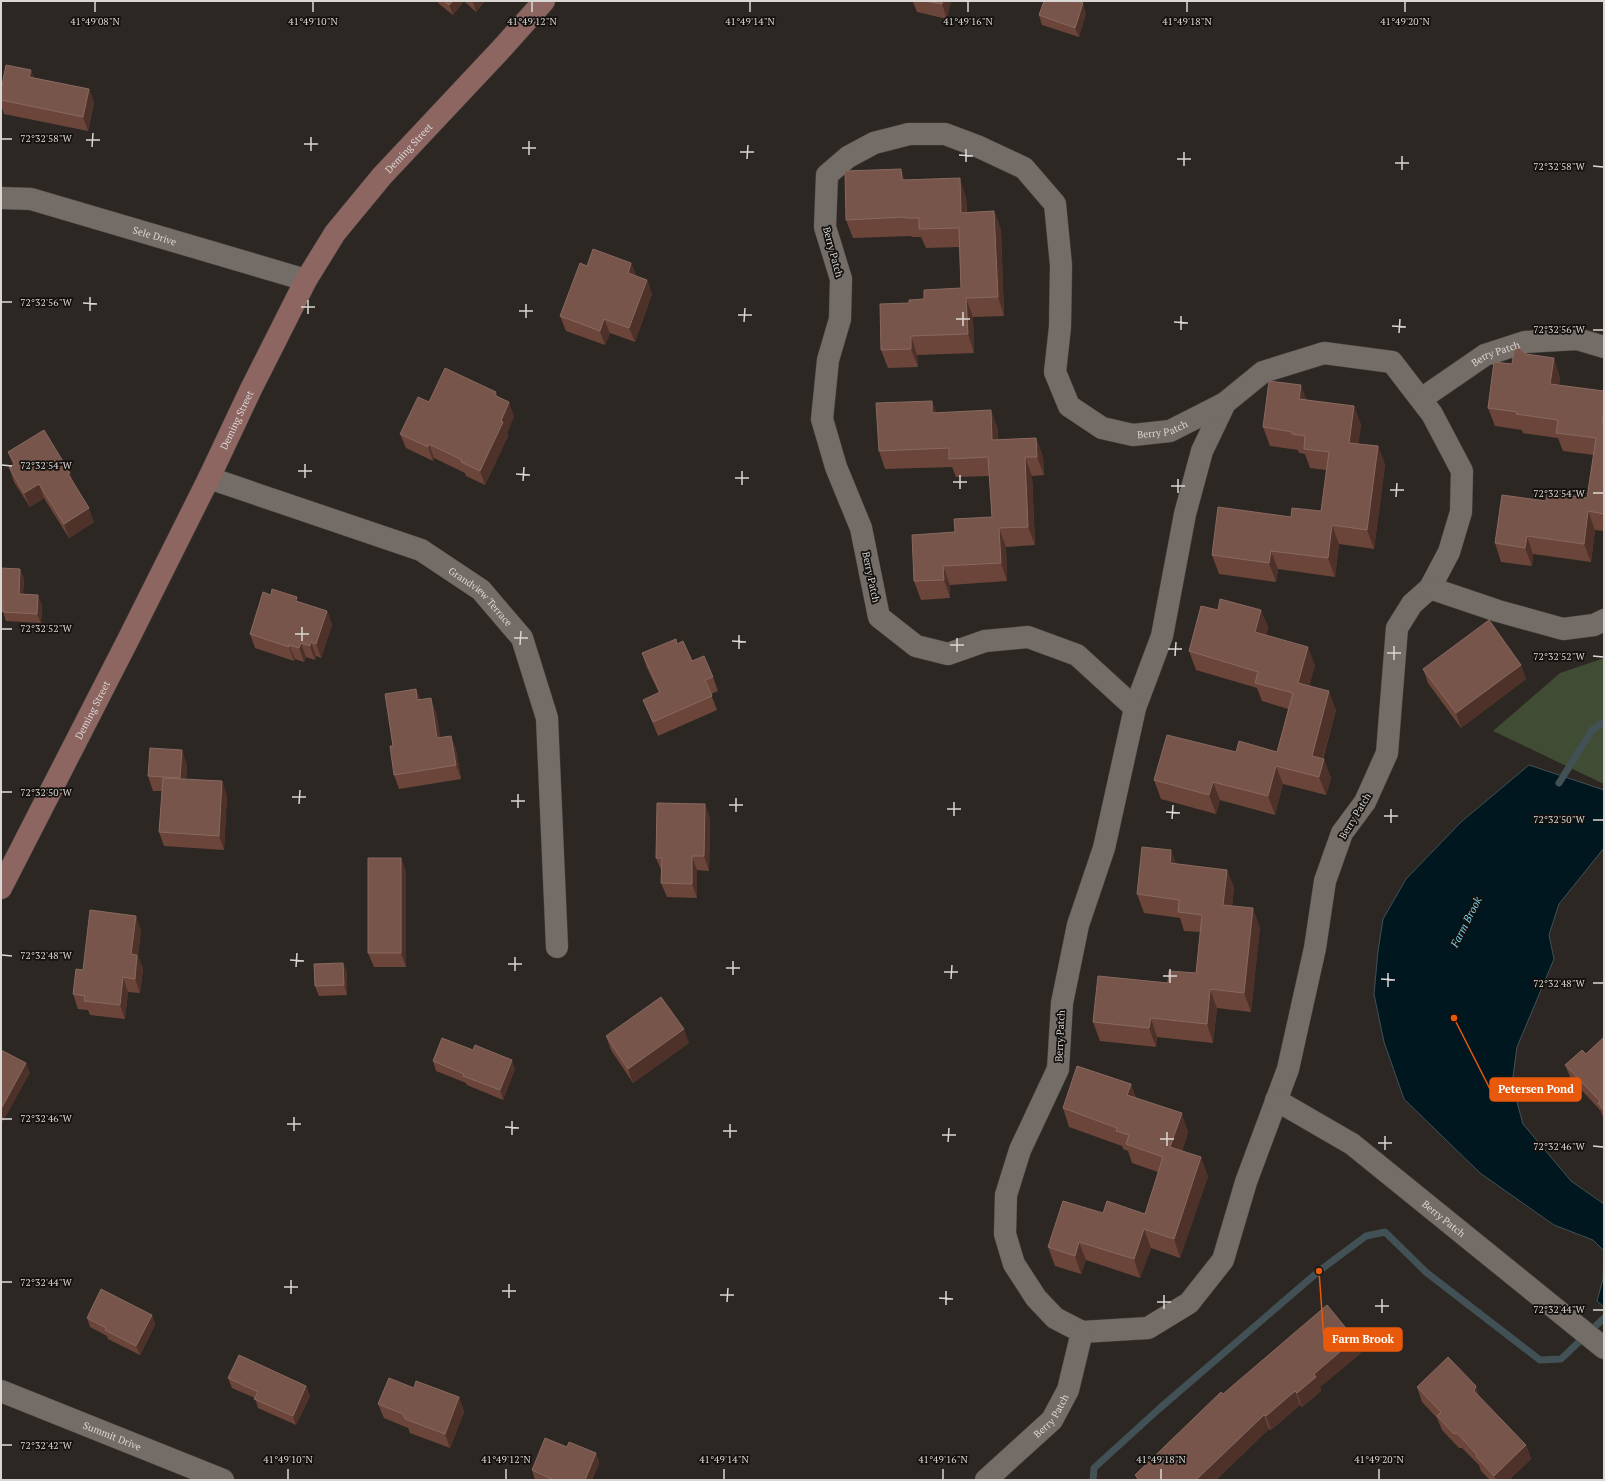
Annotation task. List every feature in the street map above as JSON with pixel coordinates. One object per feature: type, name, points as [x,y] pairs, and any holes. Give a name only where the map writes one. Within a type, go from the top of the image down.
[{"type":"street","name":"Deming Street","points":[[1,888],[112,672],[306,280],[336,232],[382,176],[504,46],[544,1]]},
{"type":"street","name":"Berry Patch","points":[[1135,708],[1077,655],[1028,637],[985,641],[948,654],[916,646],[879,617],[861,528],[836,467],[822,419],[828,360],[840,319],[841,279],[824,227],[827,175],[848,156],[874,143],[910,134],[945,134],[977,146],[1024,168],[1055,204],[1061,265],[1060,327],[1055,372],[1069,406],[1102,428],[1133,436],[1170,431],[1225,403],[1263,372],[1324,353],[1392,362],[1432,414],[1462,471],[1461,512],[1449,552],[1430,588],[1412,604],[1397,628],[1387,753],[1365,802],[1342,832],[1325,881],[1315,948],[1288,1069],[1246,1182],[1223,1260],[1189,1303],[1148,1328],[1082,1332],[1055,1318],[1036,1298],[1014,1264],[1005,1234],[1006,1195],[1020,1150],[1058,1069],[1062,1003],[1078,925],[1104,848],[1135,708],[1162,636],[1185,514],[1202,450],[1225,403]]},
{"type":"street","name":"Sele Drive","points":[[1,198],[31,199],[306,280]]},
{"type":"street","name":"Berry Patch","points":[[1421,399],[1484,355],[1525,342],[1577,340],[1604,346]]},
{"type":"street","name":"Grandview Terrace","points":[[209,478],[421,550],[481,590],[522,638],[547,718],[557,947]]},
{"type":"street","points":[[1430,588],[1498,611],[1564,629],[1594,625],[1604,620]]},
{"type":"street","name":"Berry Patch","points":[[1276,1100],[1352,1144],[1603,1347]]},
{"type":"street","name":"Berry Patch","points":[[986,1480],[1052,1420],[1068,1390],[1082,1332]]},
{"type":"street","name":"Summit Drive","points":[[1,1391],[223,1480]]},
{"type":"green space","points":[[1604,658],[1604,784],[1493,731],[1560,673]]},
{"type":"water","points":[[1529,765],[1604,790],[1604,848],[1559,904],[1549,935],[1554,959],[1517,1047],[1512,1084],[1523,1124],[1571,1181],[1604,1204],[1604,1251],[1593,1240],[1554,1225],[1480,1173],[1404,1099],[1384,1042],[1374,994],[1383,919],[1406,879],[1461,822]]},
{"type":"water","points":[[1604,1254],[1604,1307],[1597,1301],[1603,1279]]},
{"type":"building","points":[[444,1],[453,1],[449,5]]},
{"type":"building","points":[[925,1],[943,1],[942,4]]},
{"type":"building","points":[[1044,1],[1076,1],[1083,3],[1075,28],[1039,15]]},
{"type":"building","points":[[6,65],[31,70],[29,77],[89,89],[83,117],[1,100],[1,90]]},
{"type":"building","points":[[901,169],[902,180],[960,178],[961,213],[994,211],[998,297],[966,298],[968,334],[911,336],[911,349],[881,350],[880,304],[909,303],[909,300],[924,299],[924,290],[961,288],[959,228],[919,229],[919,218],[905,217],[846,220],[845,171]]},
{"type":"building","points":[[593,249],[631,263],[628,273],[647,280],[629,328],[604,319],[600,331],[560,316],[580,263],[587,266]]},
{"type":"building","points":[[1515,345],[1526,354],[1554,358],[1550,384],[1604,391],[1602,425],[1604,426],[1604,514],[1588,511],[1584,544],[1527,536],[1525,548],[1495,543],[1502,495],[1546,501],[1547,492],[1587,498],[1596,438],[1556,433],[1558,420],[1488,408],[1494,362],[1512,364]]},
{"type":"building","points":[[445,368],[496,392],[494,395],[509,402],[501,421],[503,422],[480,471],[461,462],[462,460],[429,444],[428,447],[400,434],[418,397],[429,402]]},
{"type":"building","points":[[1269,381],[1301,385],[1299,399],[1354,406],[1349,443],[1378,446],[1367,530],[1332,525],[1328,558],[1271,551],[1269,563],[1212,555],[1218,507],[1291,517],[1292,508],[1321,511],[1329,452],[1304,449],[1305,436],[1263,427]]},
{"type":"building","points":[[932,401],[932,413],[991,410],[992,440],[1036,438],[1037,457],[1025,457],[1028,527],[999,528],[1001,563],[943,566],[944,580],[914,581],[912,535],[955,532],[954,519],[992,517],[988,457],[949,459],[949,448],[879,451],[876,403]]},
{"type":"building","points":[[44,430],[89,508],[64,524],[39,484],[24,493],[9,467],[15,464],[8,452]]},
{"type":"building","points":[[1,568],[20,569],[19,594],[38,595],[37,614],[3,612],[3,602],[1,602]]},
{"type":"building","points":[[272,589],[297,597],[296,601],[327,611],[316,644],[311,642],[310,646],[301,643],[299,648],[289,645],[289,647],[250,634],[263,592],[271,595]]},
{"type":"building","points":[[1220,599],[1261,610],[1255,632],[1308,647],[1298,683],[1329,691],[1312,756],[1324,759],[1319,777],[1276,766],[1268,796],[1213,782],[1209,795],[1154,780],[1167,735],[1236,752],[1239,741],[1277,752],[1293,693],[1255,683],[1258,672],[1189,651],[1201,606],[1218,610]]},
{"type":"building","points":[[1489,620],[1521,665],[1456,713],[1423,669]]},
{"type":"building","points":[[676,639],[677,644],[683,641],[692,661],[704,656],[713,677],[705,680],[712,696],[653,722],[643,700],[660,692],[642,653]]},
{"type":"building","points":[[416,689],[417,700],[431,698],[437,738],[451,736],[456,765],[394,775],[390,746],[393,746],[385,694]]},
{"type":"building","points":[[150,748],[182,750],[180,778],[148,776]]},
{"type":"building","points":[[163,778],[222,781],[219,836],[159,832]]},
{"type":"building","points":[[657,803],[705,804],[704,856],[692,856],[692,884],[661,883],[662,858],[656,858]]},
{"type":"building","points":[[1142,847],[1171,850],[1170,863],[1227,870],[1223,905],[1253,908],[1244,993],[1210,989],[1207,1024],[1151,1018],[1149,1028],[1093,1022],[1098,976],[1168,983],[1169,971],[1196,973],[1202,915],[1178,912],[1179,900],[1137,894]]},
{"type":"building","points":[[368,858],[401,858],[401,953],[368,953]]},
{"type":"building","points":[[90,910],[136,916],[131,954],[137,955],[135,979],[123,977],[120,1005],[84,1001],[85,996],[73,994],[76,969],[83,970]]},
{"type":"building","points":[[343,963],[344,985],[315,986],[314,964]]},
{"type":"building","points":[[661,997],[684,1029],[628,1069],[606,1036]]},
{"type":"building","points":[[1604,1037],[1604,1110],[1598,1103],[1600,1101],[1565,1065],[1582,1050],[1586,1054]]},
{"type":"building","points":[[442,1038],[473,1050],[475,1045],[512,1060],[500,1090],[463,1076],[464,1074],[433,1061]]},
{"type":"building","points":[[1,1050],[26,1063],[1,1109]]},
{"type":"building","points":[[1077,1066],[1131,1084],[1127,1095],[1182,1113],[1170,1147],[1201,1157],[1174,1239],[1144,1229],[1134,1259],[1079,1242],[1075,1256],[1048,1247],[1063,1201],[1103,1213],[1107,1201],[1145,1214],[1163,1157],[1126,1144],[1129,1135],[1116,1131],[1117,1128],[1063,1108]]},
{"type":"building","points":[[101,1289],[152,1315],[136,1346],[105,1330],[106,1328],[87,1318]]},
{"type":"building","points":[[1327,1305],[1355,1339],[1314,1374],[1316,1377],[1297,1393],[1295,1391],[1266,1416],[1264,1415],[1196,1480],[1140,1480],[1135,1475],[1221,1392],[1223,1394]]},
{"type":"building","points":[[239,1355],[306,1386],[293,1416],[254,1399],[258,1392],[228,1378]]},
{"type":"building","points":[[1448,1357],[1476,1386],[1474,1391],[1526,1445],[1494,1476],[1457,1433],[1454,1434],[1437,1416],[1441,1412],[1417,1387]]},
{"type":"building","points":[[389,1378],[414,1388],[416,1381],[459,1397],[445,1434],[405,1419],[403,1414],[378,1404]]},
{"type":"building","points":[[545,1438],[567,1447],[569,1442],[596,1453],[585,1480],[554,1480],[532,1470]]},
{"type":"waterway","name":"Farm Brook","points":[[1559,783],[1592,730],[1604,722]]},
{"type":"waterway","name":"Farm Brook","points":[[1093,1480],[1094,1468],[1160,1408],[1319,1271],[1366,1236],[1385,1232],[1427,1273],[1540,1360],[1561,1359],[1604,1318]]},
{"type":"place","name":"Petersen Pond","points":[[1454,1018]]},
{"type":"place","name":"Farm Brook","points":[[1319,1271]]}]
